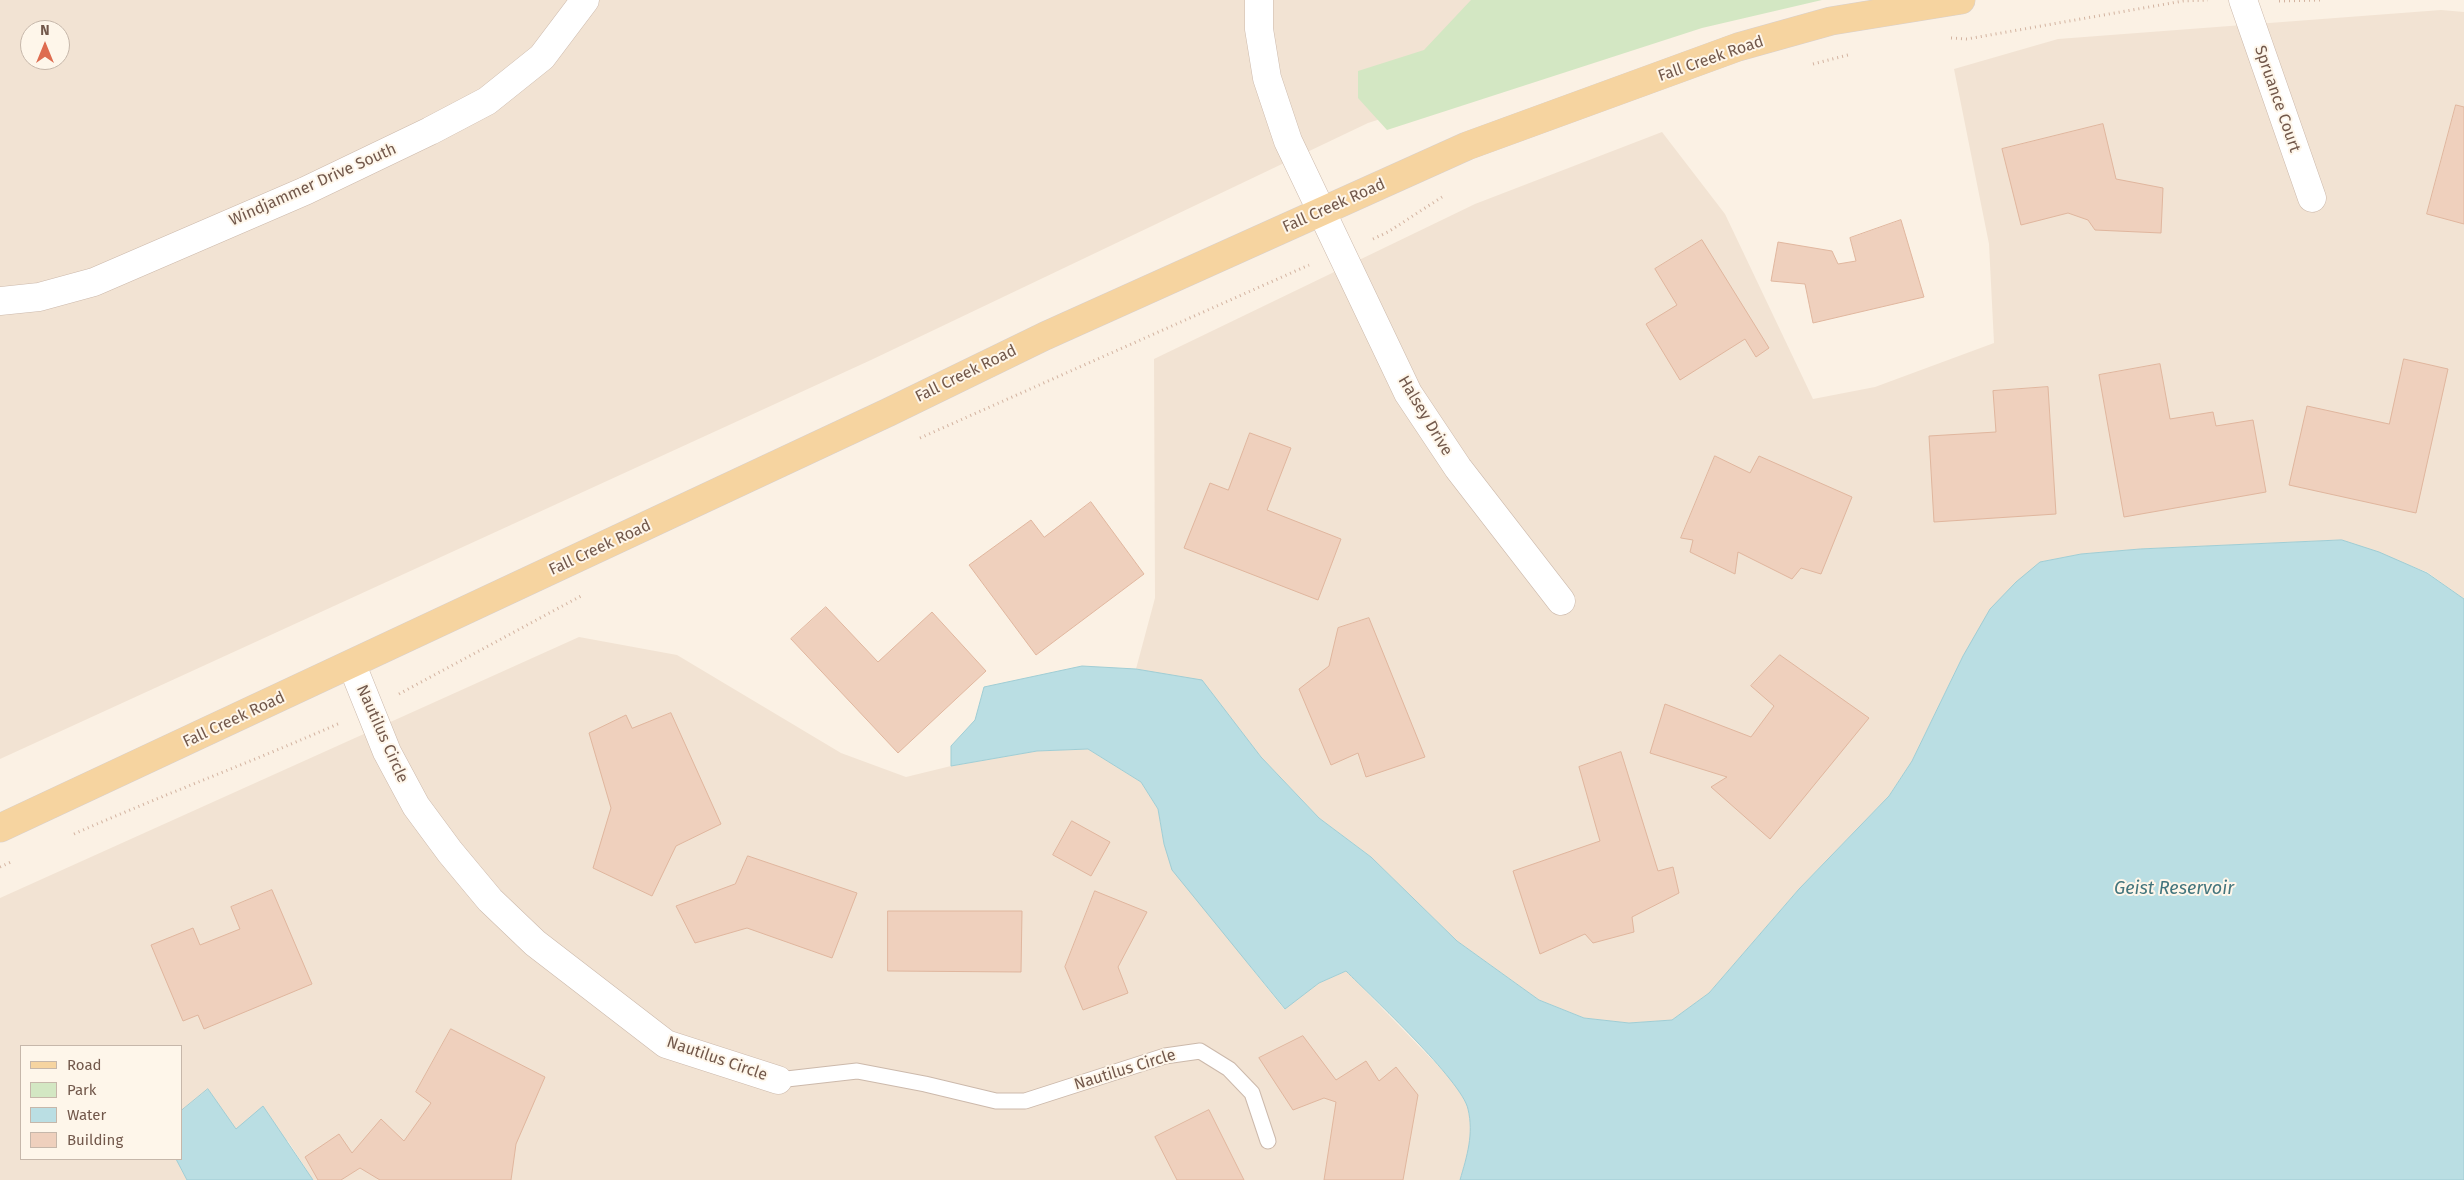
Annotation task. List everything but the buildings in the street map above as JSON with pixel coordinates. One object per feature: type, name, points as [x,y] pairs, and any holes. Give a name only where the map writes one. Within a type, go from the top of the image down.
[{"type":"main road","name":"Fall Creek Road","points":[[0,828],[352,665],[889,412],[1044,336],[1467,146],[1738,48],[1831,21],[1961,0]]},
{"type":"street","name":"Windjammer Drive South","points":[[0,301],[39,297],[94,282],[305,191],[430,131],[487,101],[542,57],[585,0]]},
{"type":"street","name":"Halsey Drive","points":[[1259,0],[1259,29],[1267,78],[1288,141],[1413,401],[1458,468],[1561,601]]},
{"type":"street","name":"Spruance Court","points":[[2243,0],[2312,198]]},
{"type":"street","name":"Nautilus Circle","points":[[352,665],[386,752],[416,806],[450,852],[490,900],[535,943],[666,1044],[778,1080]]},
{"type":"lane","name":"Nautilus Circle","points":[[778,1080],[856,1071],[925,1084],[996,1101],[1025,1101],[1165,1056],[1200,1051],[1229,1069],[1252,1093],[1268,1141]]},
{"type":"path","points":[[1949,38],[1967,39],[2184,0],[2208,0]]},
{"type":"path","points":[[2277,1],[2320,0]]},
{"type":"path","points":[[1810,65],[1857,52]]},
{"type":"path","points":[[915,440],[1388,232],[1448,193]]},
{"type":"path","points":[[65,838],[153,799],[292,745],[370,709],[588,593]]},
{"type":"path","points":[[0,867],[14,861]]},
{"type":"shaded area","points":[[0,0],[1751,0],[1368,123],[871,360],[0,759]]},
{"type":"shaded area","points":[[2441,10],[2464,12],[2464,599],[2427,572],[2342,540],[2140,549],[2081,554],[2040,562],[1963,656],[1912,761],[1889,796],[1799,889],[1709,993],[1672,1020],[1629,1023],[1584,1018],[1539,1000],[1457,941],[1371,857],[1319,818],[1261,757],[1202,681],[1136,669],[1155,598],[1154,359],[1475,204],[1662,132],[1725,214],[1813,399],[1875,387],[1994,343],[1989,244],[1954,69],[2058,39]]},
{"type":"shaded area","points":[[579,637],[677,655],[841,753],[906,777],[951,766],[1037,751],[1088,749],[1141,782],[1158,809],[1164,844],[1253,970],[1284,1009],[1319,983],[1346,971],[1453,1081],[1468,1107],[1472,1137],[1460,1180],[313,1180],[288,1141],[236,1130],[208,1089],[182,1110],[182,1045],[20,1045],[20,1160],[177,1160],[187,1180],[0,1180],[0,898]]},
{"type":"green space","points":[[1471,0],[1822,0],[1702,28],[1387,130],[1358,98],[1358,71],[1424,50]]},
{"type":"water","name":"Geist Reservoir","points":[[2342,540],[2379,552],[2427,573],[2464,599],[2464,1180],[1460,1180],[1469,1145],[1470,1118],[1462,1096],[1450,1079],[1394,1018],[1346,971],[1319,983],[1285,1009],[1172,870],[1164,844],[1158,809],[1141,782],[1088,749],[1037,751],[951,766],[951,746],[975,720],[984,687],[1082,666],[1136,669],[1202,680],[1261,757],[1319,818],[1371,857],[1457,941],[1539,1000],[1584,1018],[1629,1023],[1672,1020],[1709,993],[1799,889],[1889,796],[1912,761],[1963,656],[1990,609],[2016,582],[2040,562],[2081,554],[2140,549]]},
{"type":"water","points":[[208,1089],[236,1129],[263,1106],[313,1180],[187,1180],[177,1160],[182,1160],[182,1110]]}]
